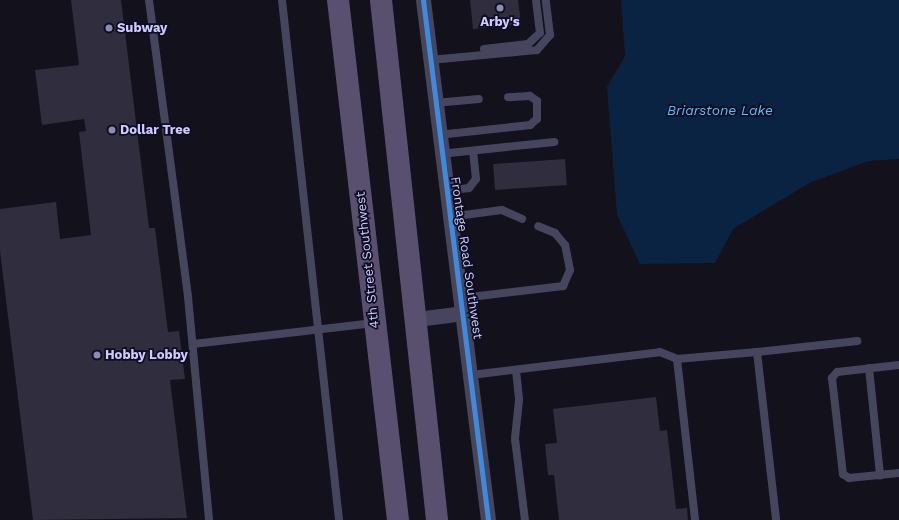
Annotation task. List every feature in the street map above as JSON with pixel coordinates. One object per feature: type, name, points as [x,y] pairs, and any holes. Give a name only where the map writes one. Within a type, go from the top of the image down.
[{"type":"main road","name":"4th Street Southwest","points":[[338,0],[398,520]]},
{"type":"main road","points":[[381,0],[437,520]]},
{"type":"street","name":"Frontage Road Southwest","points":[[423,0],[440,154],[464,313],[488,520]]},
{"type":"street","points":[[416,319],[464,313]]},
{"type":"lane","points":[[150,0],[193,344],[210,520]]},
{"type":"lane","points":[[282,0],[339,520]]},
{"type":"lane","points":[[475,55],[479,50],[528,44],[540,33],[536,0]]},
{"type":"lane","points":[[430,60],[537,50],[550,35],[546,0]]},
{"type":"lane","points":[[438,135],[530,125],[537,119],[537,101],[530,96],[508,97]]},
{"type":"lane","points":[[435,103],[479,99]]},
{"type":"lane","points":[[440,154],[554,142]]},
{"type":"lane","points":[[445,192],[469,188],[476,179],[473,151]]},
{"type":"lane","points":[[449,217],[502,210],[522,218]]},
{"type":"lane","points":[[462,298],[563,286],[570,270],[565,245],[555,233],[538,226]]},
{"type":"lane","points":[[193,344],[375,323]]},
{"type":"lane","points":[[471,375],[660,352],[677,359],[857,341]]},
{"type":"lane","points":[[757,352],[776,520]]},
{"type":"lane","points":[[677,359],[695,520]]},
{"type":"lane","points":[[899,365],[837,372],[833,386],[843,474],[849,478],[899,473]]},
{"type":"lane","points":[[869,368],[880,475]]},
{"type":"lane","points":[[516,370],[519,400],[515,439],[525,520]]},
{"type":"water","name":"Briarstone Lake","points":[[621,0],[899,0],[899,159],[869,161],[811,182],[733,229],[715,263],[640,264],[617,215],[607,87],[625,56]]},
{"type":"building","name":"Hobby Lobby","points":[[71,0],[121,0],[149,228],[155,228],[168,332],[179,331],[185,379],[170,380],[187,518],[33,520],[0,251],[0,209],[56,202],[60,239],[91,235],[79,132],[86,131],[84,119],[42,125],[35,70],[79,65]]},
{"type":"building","points":[[470,0],[518,0],[521,24],[473,29]]},
{"type":"building","points":[[565,159],[567,185],[495,190],[493,164]]},
{"type":"building","points":[[656,397],[660,431],[667,430],[676,509],[687,508],[688,520],[559,520],[554,475],[548,475],[545,444],[557,443],[553,409]]},
{"type":"cycle path","points":[[423,0],[488,520]]},
{"type":"place","name":"Arby's","points":[[500,8]]},
{"type":"place","name":"Subway","points":[[109,28]]},
{"type":"place","name":"Dollar Tree","points":[[112,130]]},
{"type":"place","name":"Hobby Lobby","points":[[97,355]]}]
